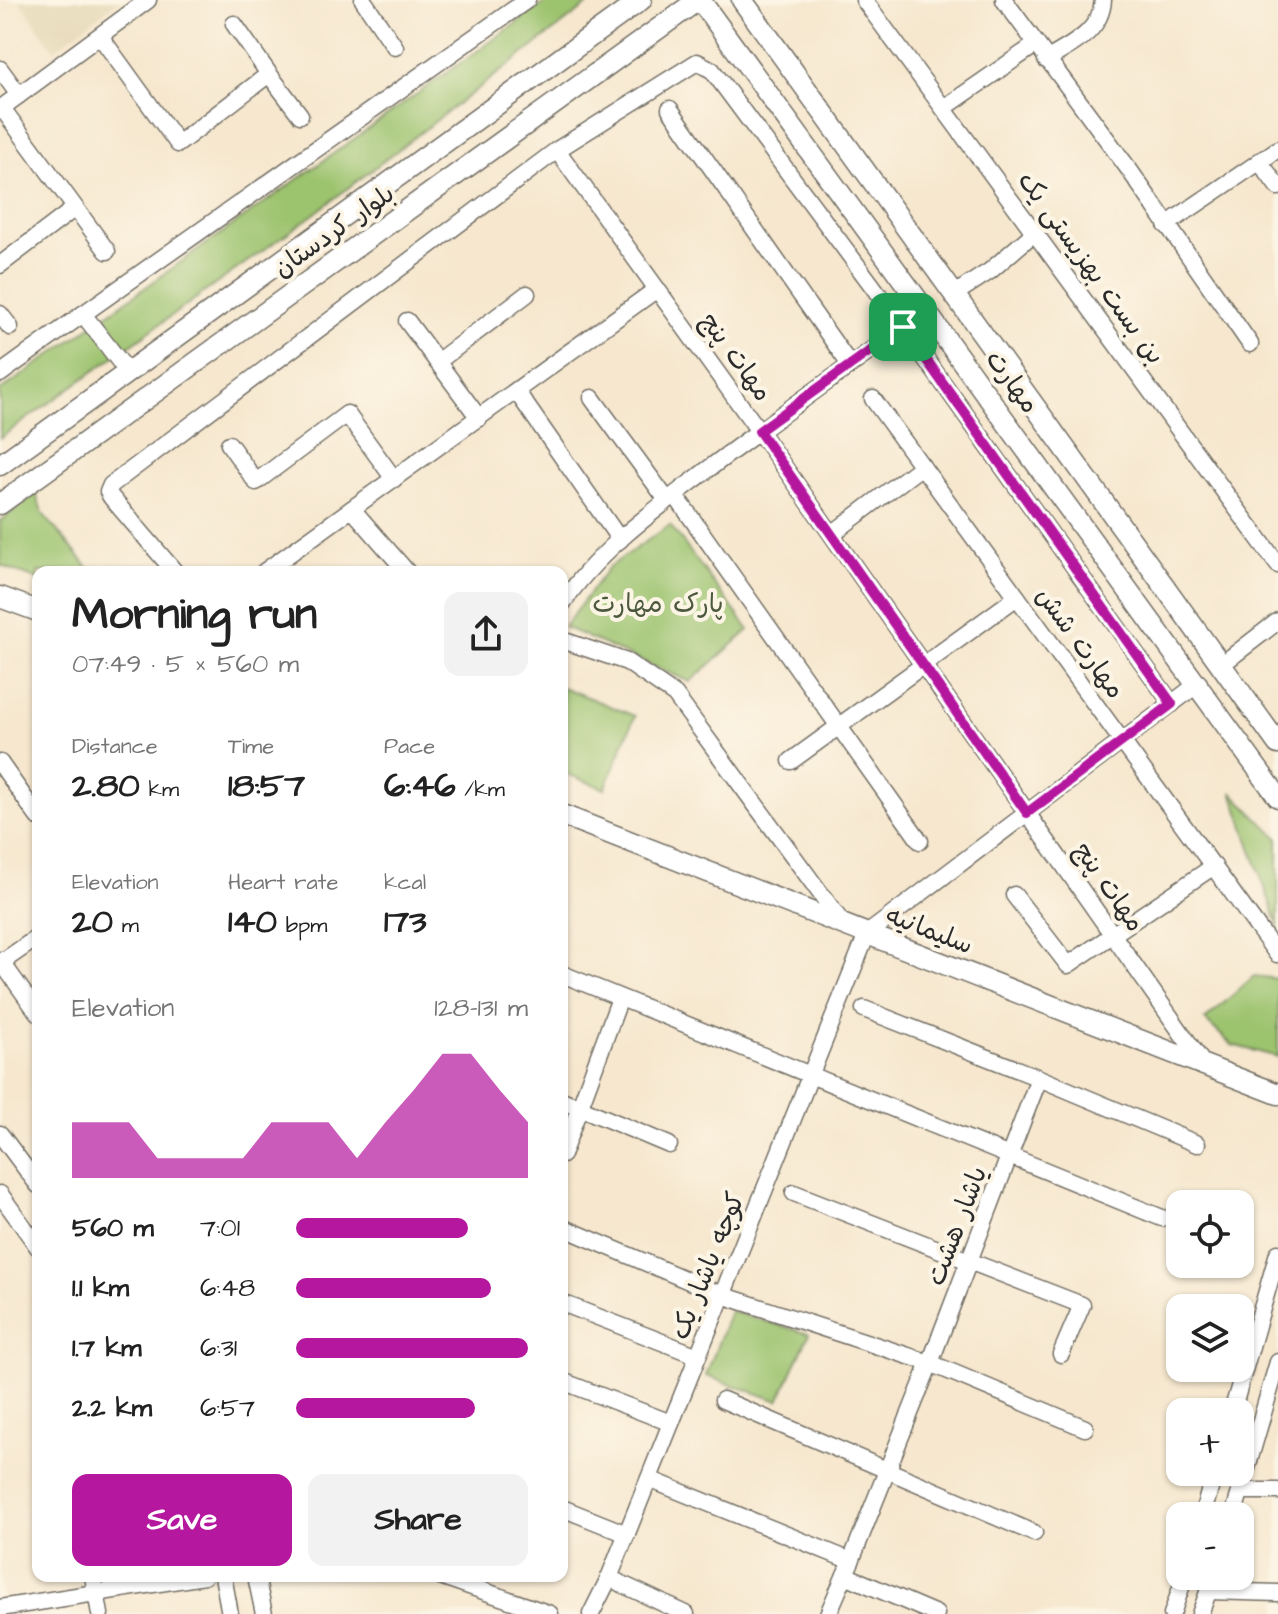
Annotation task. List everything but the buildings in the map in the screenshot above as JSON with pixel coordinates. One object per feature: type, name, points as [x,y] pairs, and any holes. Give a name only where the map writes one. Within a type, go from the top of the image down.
[{"type":"main road","name":"بلوار کردستان","points":[[0,465],[641,0]]},
{"type":"main road","name":"بلوار کردستان","points":[[0,504],[699,0]]},
{"type":"main road","name":"مهارت","points":[[699,0],[1199,683],[1278,797]]},
{"type":"main road","name":"مهارت","points":[[742,0],[1278,744]]},
{"type":"main road","points":[[928,310],[953,295]]},
{"type":"main road","points":[[0,597],[32,609]]},
{"type":"main road","points":[[1199,683],[1221,665]]},
{"type":"main road","name":"سلیمانیه","points":[[568,817],[1278,1094]]},
{"type":"street","points":[[107,251],[1,108],[148,0]]},
{"type":"street","points":[[0,374],[527,0]]},
{"type":"street","name":"بن بست بهزیستی یک","points":[[864,0],[1278,565]]},
{"type":"street","points":[[1004,0],[1250,344]]},
{"type":"street","points":[[367,1],[395,47]]},
{"type":"street","points":[[1046,60],[1082,39],[1096,25],[1101,2]]},
{"type":"street","points":[[234,24],[300,115]]},
{"type":"street","points":[[100,36],[178,144],[269,74]]},
{"type":"street","points":[[944,108],[1035,45]]},
{"type":"street","points":[[170,566],[108,492],[111,485],[557,150],[697,62],[704,64],[903,327],[1172,704]]},
{"type":"street","points":[[0,69],[19,95]]},
{"type":"street","points":[[670,109],[850,365]]},
{"type":"street","points":[[1166,225],[1278,149]]},
{"type":"street","name":"مهات پنج","points":[[557,150],[832,534],[1204,1065]]},
{"type":"street","points":[[1259,161],[1278,187]]},
{"type":"street","points":[[0,265],[75,208]]},
{"type":"street","points":[[953,295],[990,271],[1035,232]]},
{"type":"street","points":[[272,566],[657,289]]},
{"type":"street","points":[[437,362],[527,294]]},
{"type":"street","points":[[568,595],[620,540],[671,498],[928,310]]},
{"type":"street","points":[[83,314],[127,371]]},
{"type":"street","points":[[407,321],[479,418]]},
{"type":"street","points":[[517,392],[620,540]]},
{"type":"street","points":[[592,398],[671,498],[920,841]]},
{"type":"street","name":"مهارت شش","points":[[873,399],[1277,954]]},
{"type":"street","points":[[229,444],[256,482],[347,414],[394,479]]},
{"type":"street","points":[[832,534],[922,466]]},
{"type":"street","points":[[352,509],[402,566]]},
{"type":"street","points":[[791,761],[1017,597]]},
{"type":"street","points":[[1221,665],[1278,621]]},
{"type":"street","points":[[568,642],[627,662],[675,695],[843,924]]},
{"type":"street","points":[[867,934],[1199,683]]},
{"type":"street","points":[[0,763],[32,808]]},
{"type":"street","points":[[1014,895],[1065,962],[1073,964],[1214,866]]},
{"type":"street","name":"کوچه یاشار یک","points":[[591,1614],[627,1534],[867,934]]},
{"type":"street","points":[[32,941],[1,961],[32,1005]]},
{"type":"street","points":[[568,976],[1162,1218]]},
{"type":"street","points":[[568,1139],[620,998]]},
{"type":"street","points":[[864,1009],[1197,1144]]},
{"type":"street","name":"یاشار هشت","points":[[848,1568],[1039,1078]]},
{"type":"street","points":[[568,1103],[669,1145]]},
{"type":"street","points":[[0,1134],[32,1177]]},
{"type":"street","points":[[794,1193],[1082,1305],[1061,1354]]},
{"type":"street","points":[[0,1194],[32,1238]]},
{"type":"street","points":[[568,1230],[722,1295],[930,1363],[1085,1428]]},
{"type":"street","points":[[1236,1398],[1278,1253]]},
{"type":"street","points":[[568,1305],[698,1356]]},
{"type":"street","points":[[1237,1502],[1278,1362]]},
{"type":"street","points":[[568,1383],[671,1423]]},
{"type":"street","points":[[723,1400],[1034,1533]]},
{"type":"street","points":[[649,1479],[848,1568],[936,1614]]},
{"type":"street","points":[[1240,1491],[1278,1491]]},
{"type":"street","points":[[568,1510],[627,1534]]},
{"type":"street","points":[[828,1614],[848,1568]]},
{"type":"street","points":[[609,1578],[686,1614]]},
{"type":"street","points":[[1,1614],[0,1608],[94,1584],[122,1582]]},
{"type":"street","points":[[224,1582],[230,1614]]},
{"type":"street","points":[[257,1582],[264,1614]]},
{"type":"street","points":[[457,1582],[550,1614]]},
{"type":"street","points":[[94,1584],[100,1614]]},
{"type":"street","points":[[1172,1614],[1180,1590]]},
{"type":"street","points":[[1200,1614],[1209,1590]]},
{"type":"street","points":[[1254,1590],[1278,1593]]},
{"type":"shaded area","points":[[19,0],[120,0],[54,50]]},
{"type":"green space","points":[[549,0],[594,0],[310,217],[0,438],[0,391]]},
{"type":"green space","points":[[36,494],[43,514],[87,566],[32,566],[32,578],[0,565],[0,521]]},
{"type":"green space","name":"پارک مهارت","points":[[670,525],[749,630],[690,682],[568,629],[568,622],[609,567]]},
{"type":"green space","points":[[568,689],[635,716],[605,789],[568,774]]},
{"type":"green space","points":[[1232,792],[1278,838],[1278,970],[1277,923]]},
{"type":"green space","points":[[1254,976],[1278,979],[1278,1057],[1232,1045],[1205,1020]]},
{"type":"green space","points":[[730,1311],[809,1334],[779,1401],[706,1376]]},
{"type":"route","points":[[903,327],[1172,704],[1027,813],[759,431],[903,327]]}]
